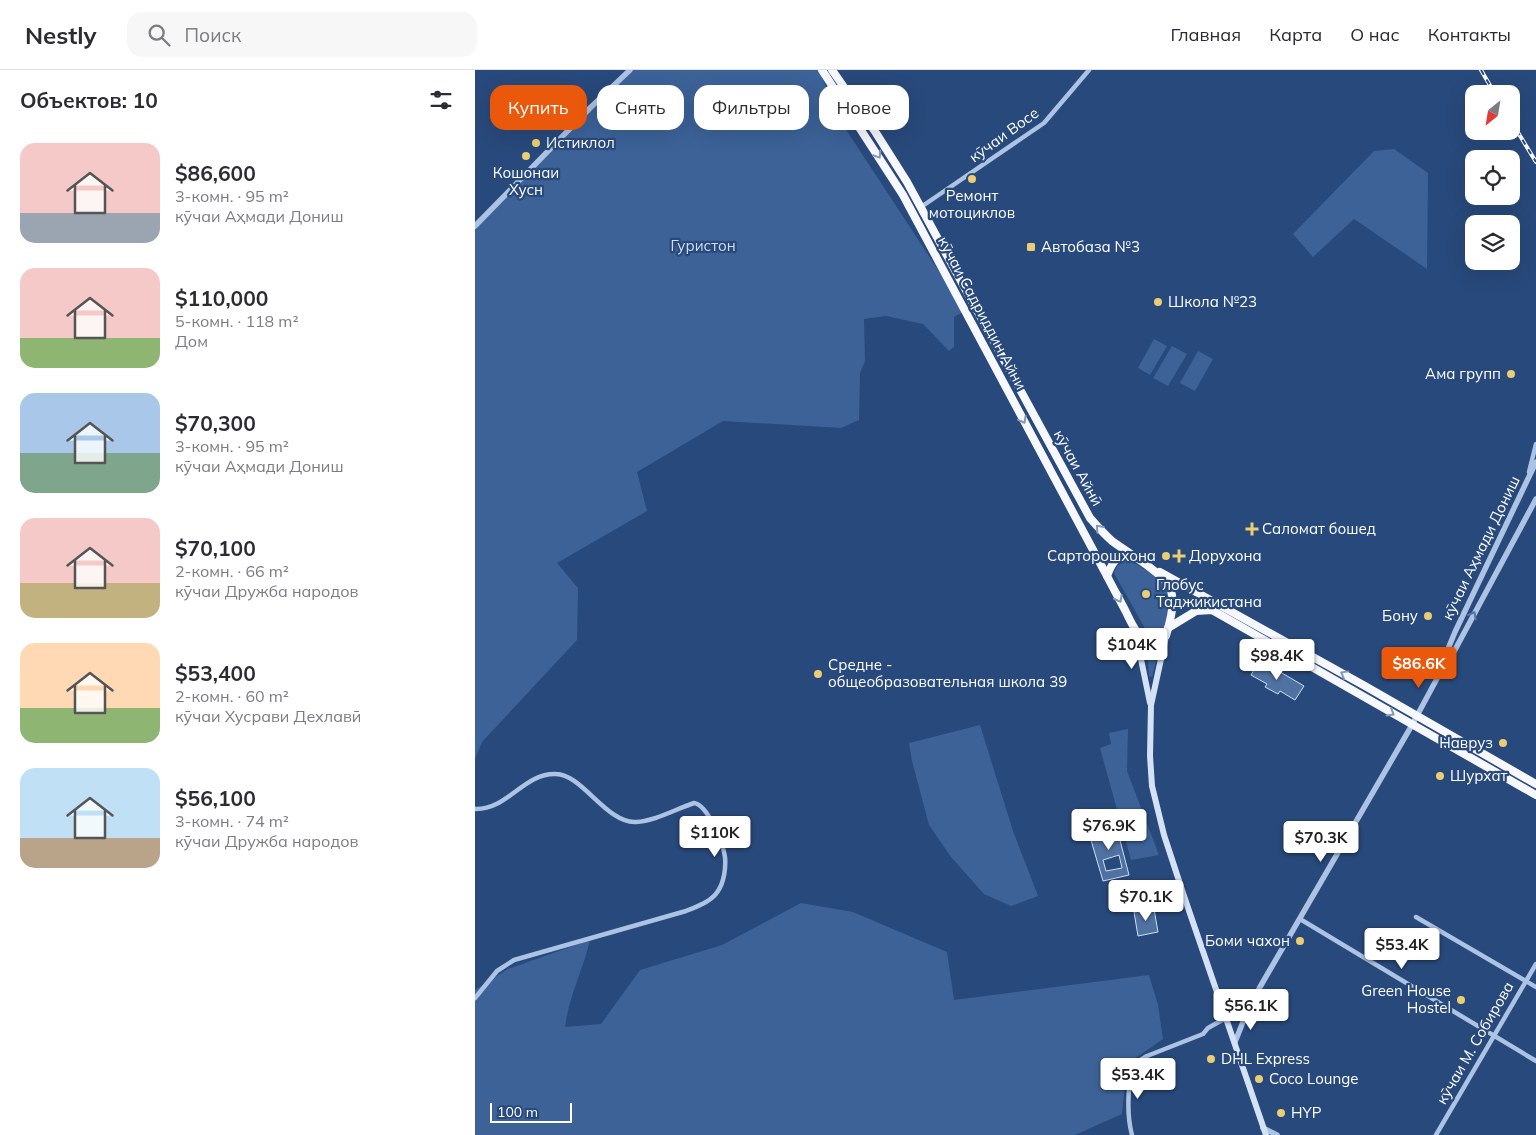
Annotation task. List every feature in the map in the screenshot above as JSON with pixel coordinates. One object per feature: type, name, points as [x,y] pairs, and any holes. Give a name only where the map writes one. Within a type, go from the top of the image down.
[{"type":"highway","name":"кӯчаи Садриддин Айни","points":[[822,70],[903,195],[1135,630]]},
{"type":"highway","name":"кӯчаи Садриддин Айни","points":[[833,70],[877,133],[921,207],[1013,378]]},
{"type":"highway","name":"кӯчаи Айнӣ","points":[[1013,378],[1091,518],[1110,539],[1136,559],[1154,569]]},
{"type":"highway","points":[[1107,576],[1113,561],[1117,559],[1136,559]]},
{"type":"highway","points":[[1154,569],[1536,784]]},
{"type":"highway","points":[[1154,569],[1172,590],[1173,605],[1167,632]]},
{"type":"highway","points":[[1135,630],[1140,636],[1151,640],[1167,632],[1196,611],[1212,610],[1536,796]]},
{"type":"main road","points":[[1135,630],[1151,705]]},
{"type":"main road","points":[[1167,632],[1151,705],[1150,766],[1156,803],[1185,900],[1235,1042],[1264,1132]]},
{"type":"street","points":[[475,226],[591,107],[630,70]]},
{"type":"street","name":"кӯчаи Восе","points":[[921,207],[1044,123],[1089,70]]},
{"type":"street","points":[[1529,479],[1536,444]]},
{"type":"street","points":[[1536,463],[1536,468]]},
{"type":"street","name":"кӯчаи Аҳмади Дониш","points":[[1235,1042],[1247,1012],[1412,725],[1440,672],[1455,632],[1536,463]]},
{"type":"street","points":[[1440,672],[1449,660],[1536,499]]},
{"type":"street","points":[[475,810],[493,807],[539,776],[559,774],[569,778],[603,806],[626,821],[643,821],[694,802],[701,805],[710,818],[724,851],[725,860],[723,880],[719,890],[706,902],[686,911],[514,960],[497,971],[475,998]]},
{"type":"street","points":[[1417,917],[1536,987]]},
{"type":"street","points":[[1300,920],[1536,1061]]},
{"type":"street","name":"кӯчаи М. Собирова","points":[[1436,1135],[1536,964]]},
{"type":"street","points":[[1132,1135],[1127,1112],[1134,1066],[1140,1060],[1203,1034],[1226,1018],[1247,1012]]},
{"type":"street","points":[[1264,1132],[1277,1135]]},
{"type":"green space","name":"Гуристон","points":[[630,70],[819,70],[825,85],[819,85],[819,130],[846,130],[965,311],[954,317],[954,347],[949,351],[923,324],[886,316],[864,319],[865,361],[860,373],[859,420],[841,428],[723,421],[637,472],[647,511],[557,563],[578,588],[577,640],[482,742],[475,759],[475,227],[571,130],[587,130],[587,114],[597,103],[597,130],[684,130],[684,85],[615,85]]},
{"type":"green space","points":[[1394,149],[1428,173],[1427,269],[1354,219],[1313,257],[1293,234],[1374,151]]},
{"type":"green space","points":[[1154,339],[1167,346],[1150,375],[1138,368]]},
{"type":"green space","points":[[1172,346],[1187,354],[1168,386],[1153,378]]},
{"type":"green space","points":[[1198,351],[1213,359],[1195,391],[1180,383]]},
{"type":"green space","points":[[1128,559],[1164,583],[1169,593],[1170,615],[1162,632],[1158,634],[1151,636],[1147,632],[1114,573],[1117,566]]},
{"type":"green space","points":[[1147,644],[1160,646],[1152,677],[1149,676]]},
{"type":"green space","points":[[980,725],[1013,831],[1038,896],[1011,906],[984,894],[951,857],[929,825],[912,761],[909,743]]},
{"type":"green space","points":[[1128,729],[1127,771],[1159,855],[1131,860],[1100,748],[1111,744],[1109,733]]},
{"type":"green space","points":[[801,903],[853,912],[947,952],[954,1000],[1149,975],[1158,1005],[1163,1039],[1127,1064],[1122,1114],[1075,1135],[475,1135],[475,990],[508,969],[590,940],[565,1027],[601,1024],[640,970],[722,945]]},
{"type":"building","points":[[1260,660],[1304,686],[1295,700],[1280,691],[1278,694],[1265,687],[1267,684],[1251,675]]},
{"type":"building","points":[[1115,821],[1129,875],[1103,881],[1088,830]],"holes":[[[1119,855],[1122,868],[1106,871],[1103,860]]]},
{"type":"building","points":[[1154,909],[1158,932],[1138,936],[1134,912]]},
{"type":"railway","points":[[1481,70],[1490,85]]},
{"type":"railway","points":[[1520,136],[1536,162]]},
{"type":"place","name":"Истиклол","points":[[536,143]]},
{"type":"place","name":"Кошонаи Хусн","points":[[526,156]]},
{"type":"place","name":"Ремонт мотоциклов","points":[[972,179]]},
{"type":"place","name":"Автобаза №3","points":[[1031,247]]},
{"type":"place","name":"Школа №23","points":[[1158,302]]},
{"type":"place","name":"Ама групп","points":[[1511,374]]},
{"type":"place","name":"Саломат бошед","points":[[1252,529]]},
{"type":"place","name":"Сарторошхона","points":[[1166,556]]},
{"type":"place","name":"Дорухона","points":[[1179,556]]},
{"type":"place","name":"Глобус Таджикистана","points":[[1146,594]]},
{"type":"place","name":"Бону","points":[[1428,616]]},
{"type":"place","name":"Средне - общеобразовательная школа 39","points":[[818,674]]},
{"type":"place","name":"Навруз","points":[[1503,743]]},
{"type":"place","name":"Шурхат","points":[[1440,776]]},
{"type":"place","name":"Боми чахон","points":[[1300,941]]},
{"type":"place","name":"Green House Hostel","points":[[1461,1000]]},
{"type":"place","name":"DHL Express","points":[[1211,1059]]},
{"type":"place","name":"Coco Lounge","points":[[1259,1079]]},
{"type":"place","name":"HYP","points":[[1281,1113]]}]
